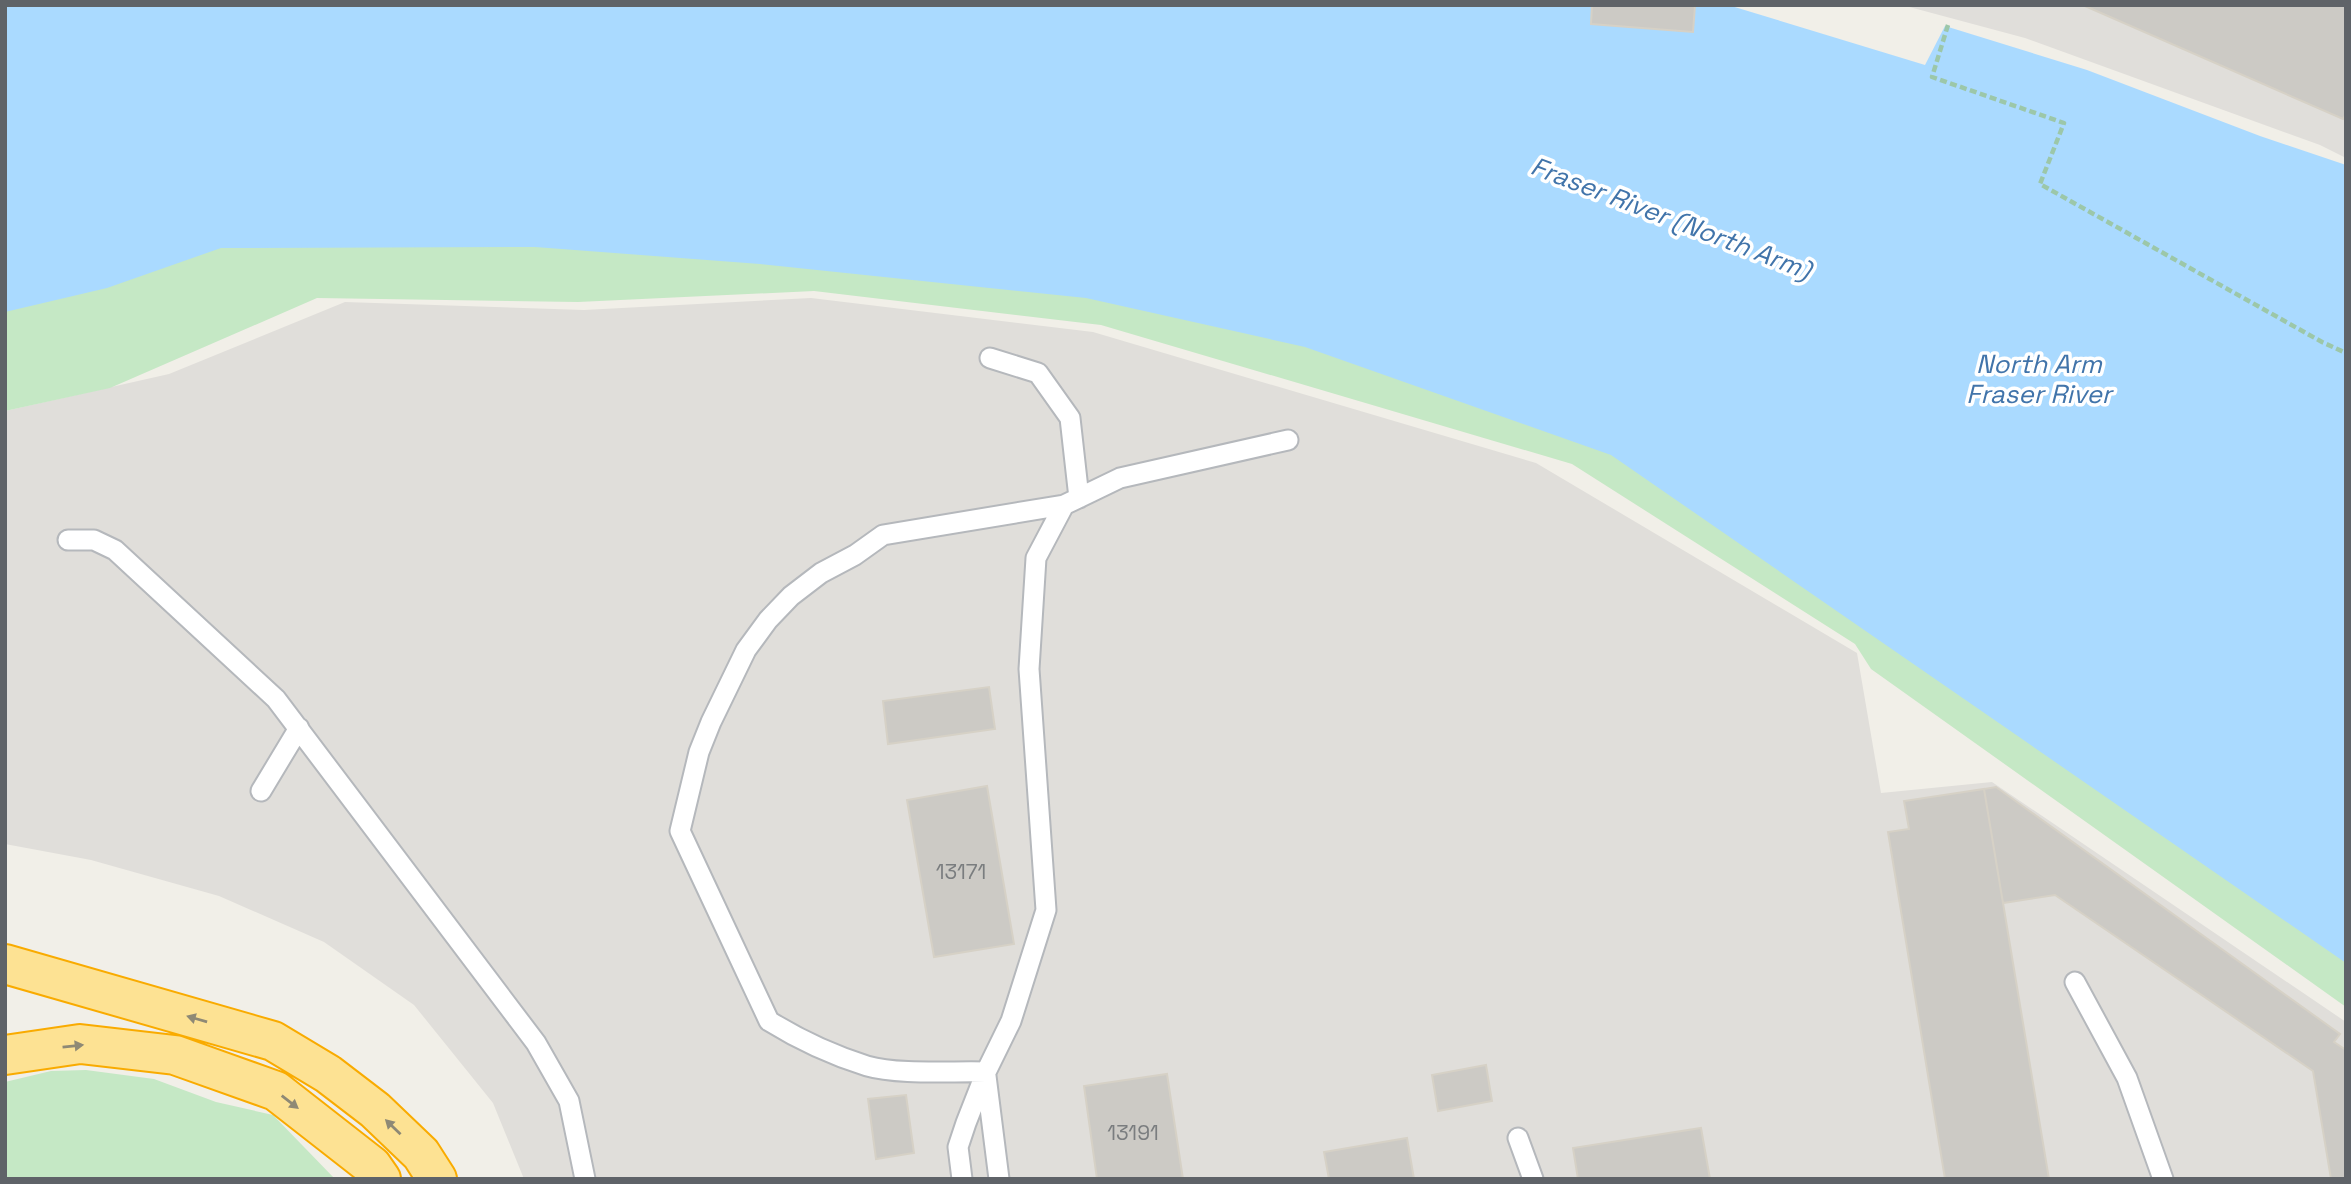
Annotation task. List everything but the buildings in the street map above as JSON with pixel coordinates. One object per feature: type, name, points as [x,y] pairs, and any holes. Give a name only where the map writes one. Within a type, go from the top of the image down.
[{"type":"highway","points":[[5,964],[274,1041],[328,1074],[375,1110],[421,1154],[437,1179]]},
{"type":"highway","points":[[5,1055],[80,1044],[175,1055],[276,1091],[372,1166],[381,1179]]},
{"type":"lane","points":[[961,1179],[958,1147],[965,1123],[1011,1021],[1046,910],[1029,669],[1036,558],[1072,501],[1070,418],[1038,373],[990,358]]},
{"type":"lane","points":[[986,1072],[892,1070],[868,1066],[796,1038],[769,1021],[680,831],[699,752],[711,722],[746,650],[790,596],[821,573],[855,555],[883,535],[1072,501],[1120,478],[1288,440]]},
{"type":"lane","points":[[68,540],[94,540],[115,550],[276,699],[536,1043],[569,1101],[585,1179]]},
{"type":"lane","points":[[261,791],[299,729]]},
{"type":"lane","points":[[2075,982],[2127,1078],[2163,1179]]},
{"type":"lane","points":[[986,1072],[999,1179]]},
{"type":"lane","points":[[1518,1138],[1533,1179]]},
{"type":"path","points":[[1948,25],[1932,77],[2064,123],[2040,184],[2346,353]]},
{"type":"shaded area","points":[[1902,5],[2346,5],[2346,158],[2320,145],[2025,38]]},
{"type":"shaded area","points":[[811,298],[1093,332],[1536,463],[1857,653],[1881,793],[1992,782],[2346,1022],[2346,1179],[524,1179],[493,1103],[414,1005],[324,942],[219,896],[91,860],[5,844],[5,411],[169,374],[345,302],[584,310]]},
{"type":"green space","points":[[413,187],[1438,341],[2346,823],[2346,1007],[1871,669],[1855,644],[1572,464],[1101,325],[814,291],[578,302],[317,298],[110,388],[5,411],[5,238]]},
{"type":"green space","points":[[86,1070],[154,1079],[216,1102],[273,1115],[335,1179],[5,1179],[5,1082],[51,1071]]},
{"type":"water","name":"North Arm Fraser River","points":[[5,5],[1728,5],[1925,65],[1945,26],[2087,70],[2260,136],[2346,165],[2346,963],[1611,455],[1305,347],[1086,298],[760,264],[535,247],[221,248],[107,288],[5,312]]},
{"type":"water label","name":"Fraser River (North Arm)","points":[[1671,218]]}]
